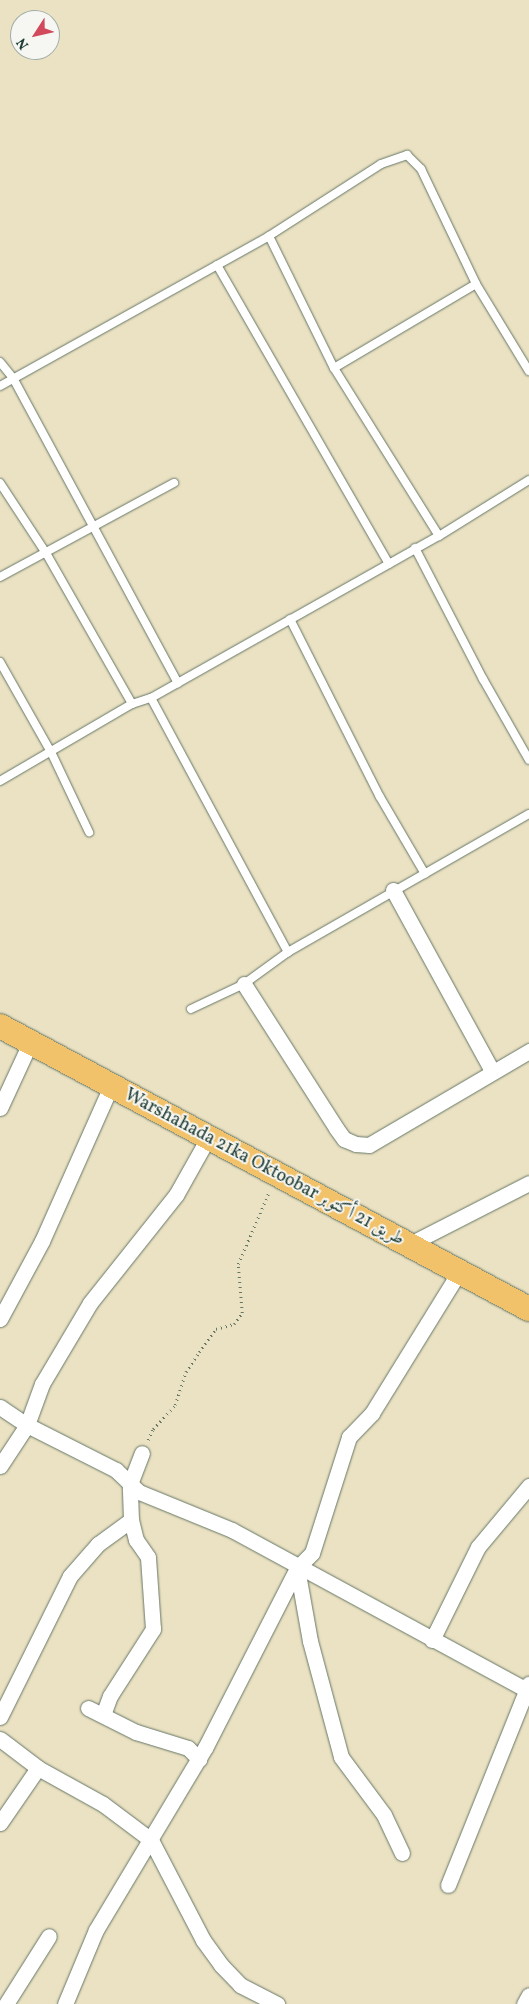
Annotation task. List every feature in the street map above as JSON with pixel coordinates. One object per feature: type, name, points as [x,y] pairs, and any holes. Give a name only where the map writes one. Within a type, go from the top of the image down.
[{"type":"main road","name":"Warshahada 21ka Oktoobar طريق 21 أكتوبر","points":[[0,1026],[529,1309]]},
{"type":"street","points":[[393,890],[492,1072]]},
{"type":"street","points":[[244,984],[344,1139],[356,1144],[369,1145],[529,1051]]},
{"type":"street","points":[[0,1108],[30,1043]]},
{"type":"street","points":[[0,1319],[42,1241],[111,1086]]},
{"type":"street","points":[[0,1466],[28,1425],[42,1384],[90,1303],[176,1195],[208,1138]]},
{"type":"street","points":[[408,1245],[529,1183]]},
{"type":"street","points":[[65,2004],[96,1930],[199,1759],[297,1568],[312,1553],[349,1437],[372,1413],[459,1272]]},
{"type":"street","points":[[0,1407],[28,1425],[116,1470],[139,1492],[232,1530],[297,1568],[432,1640],[528,1688],[448,1885]]},
{"type":"street","points":[[103,1715],[110,1696],[153,1629],[148,1557],[136,1540],[131,1520],[130,1484],[142,1453]]},
{"type":"street","points":[[432,1640],[478,1547],[529,1486]]},
{"type":"street","points":[[0,1717],[70,1576],[98,1544],[131,1520]]},
{"type":"street","points":[[297,1568],[310,1641],[341,1757],[384,1815],[402,1853]]},
{"type":"street","points":[[88,1708],[136,1732],[188,1748],[199,1759]]},
{"type":"street","points":[[0,1738],[38,1768],[104,1804],[151,1840],[203,1940],[221,1965],[240,1985],[277,2004]]},
{"type":"street","points":[[0,1823],[38,1768]]},
{"type":"street","points":[[6,2004],[49,1936]]},
{"type":"street","points":[[524,2004],[529,1995]]},
{"type":"lane","points":[[0,386],[269,236],[381,164],[407,155],[421,168],[476,284],[529,371]]},
{"type":"lane","points":[[269,236],[334,368],[439,536]]},
{"type":"lane","points":[[217,265],[389,564]]},
{"type":"lane","points":[[334,368],[476,284]]},
{"type":"lane","points":[[0,362],[13,378],[178,683]]},
{"type":"lane","points":[[0,781],[132,704],[151,698],[439,536],[529,480]]},
{"type":"lane","points":[[0,482],[46,553],[132,704]]},
{"type":"lane","points":[[0,577],[93,529],[174,482]]},
{"type":"lane","points":[[415,548],[482,680],[529,760]]},
{"type":"lane","points":[[290,619],[380,797],[426,874]]},
{"type":"lane","points":[[0,662],[51,752],[90,832]]},
{"type":"lane","points":[[151,698],[288,952]]},
{"type":"lane","points":[[190,1009],[244,984],[288,952],[393,890],[426,874],[529,814]]},
{"type":"path","points":[[142,1453],[153,1429],[175,1404],[186,1372],[199,1352],[216,1329],[234,1324],[242,1313],[238,1264],[277,1175]]}]
